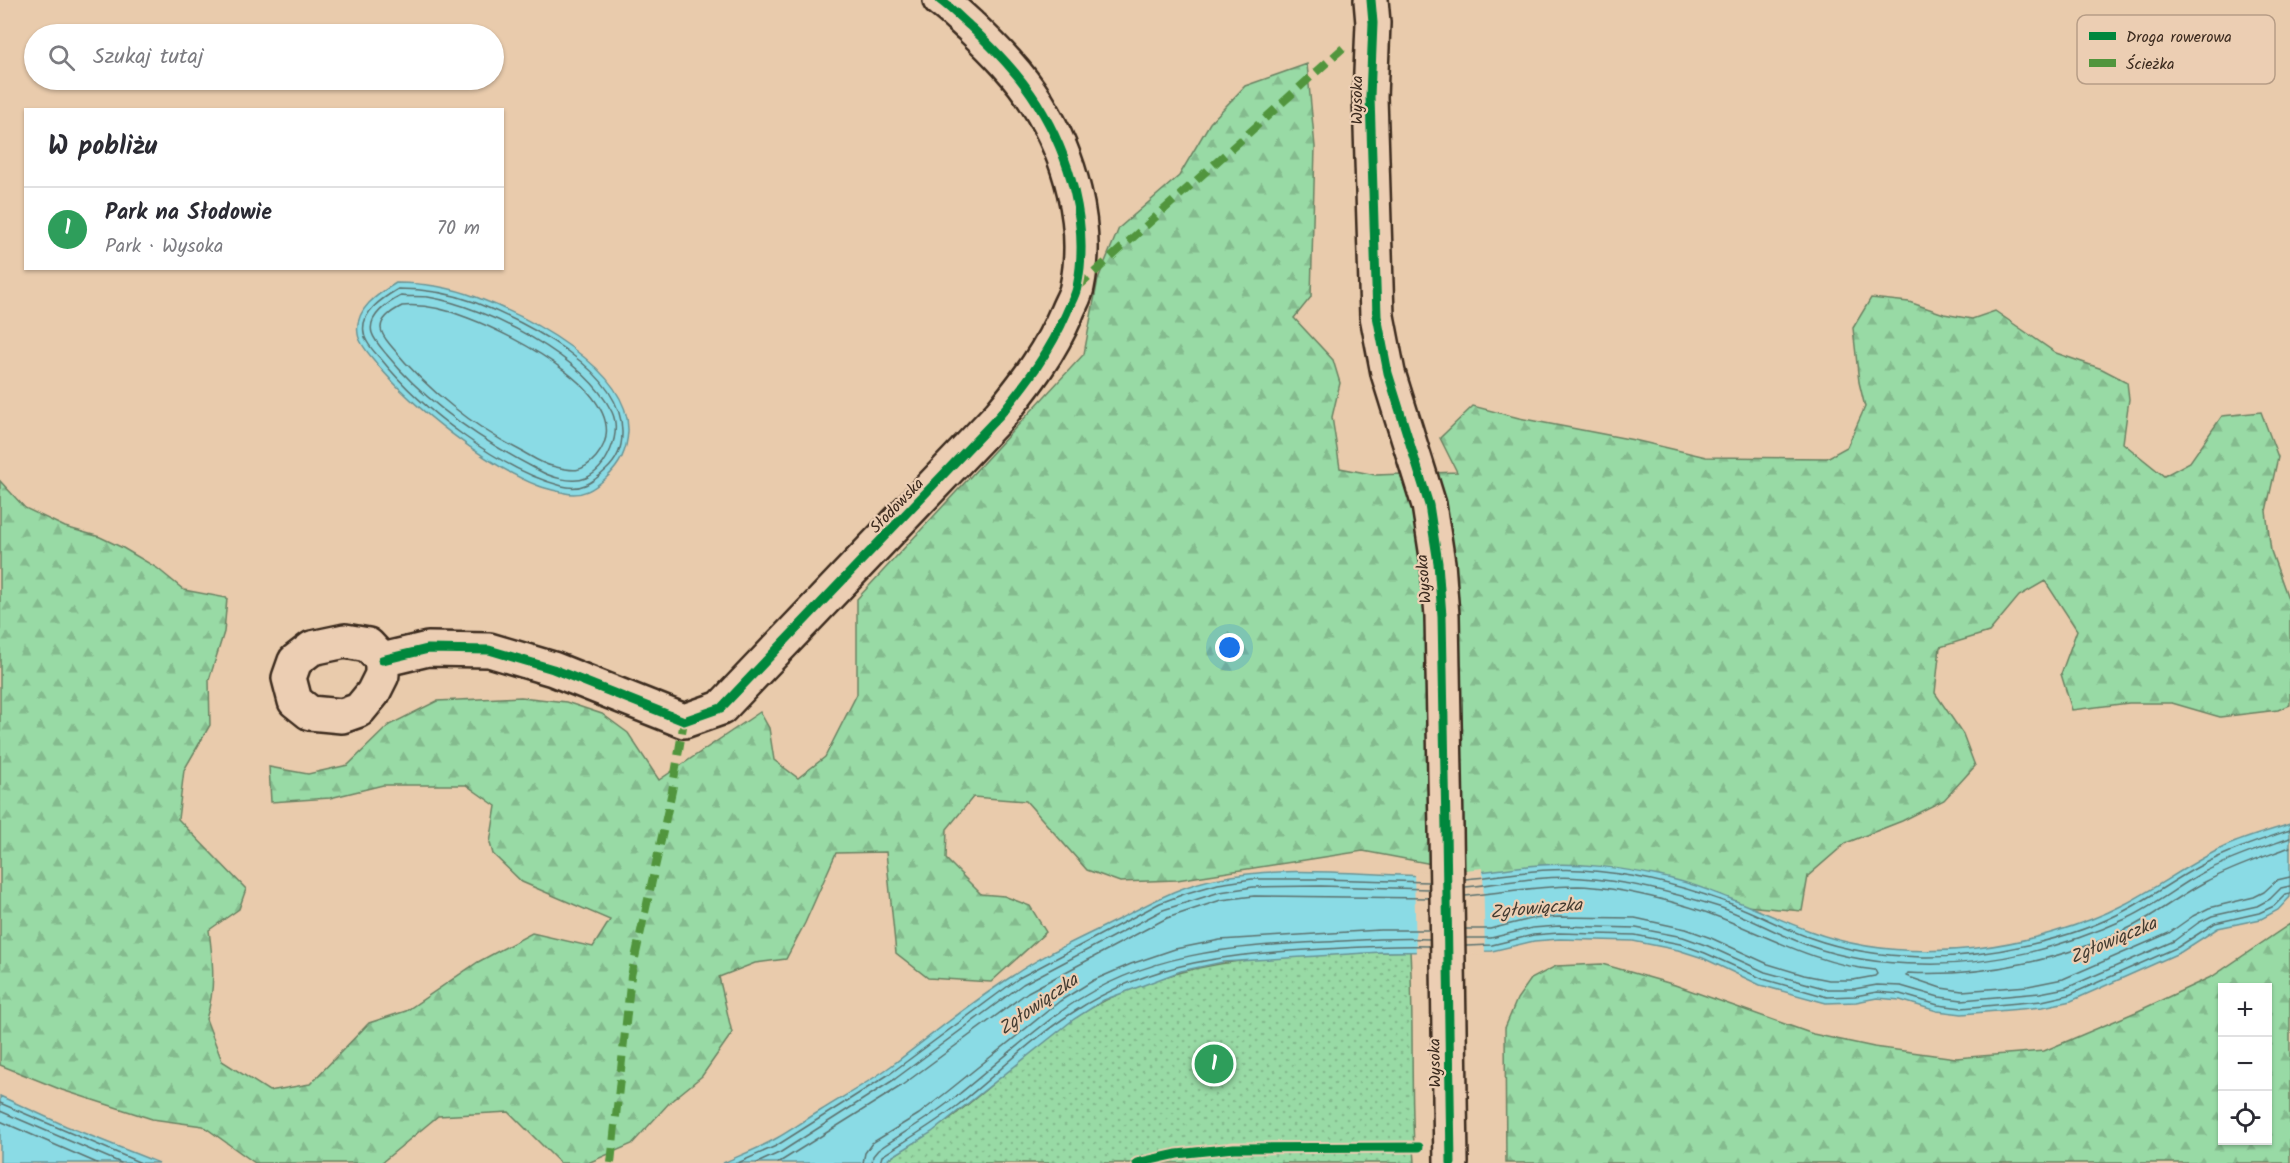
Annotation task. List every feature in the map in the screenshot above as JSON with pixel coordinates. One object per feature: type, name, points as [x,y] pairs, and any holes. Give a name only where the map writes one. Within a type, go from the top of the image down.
[{"type":"street","name":"Słodowska","points":[[382,660],[428,649],[489,650],[553,669],[684,721],[721,708],[1000,415],[1038,368],[1061,326],[1077,288],[1080,254],[1079,213],[1069,173],[1055,138],[1037,103],[996,51],[940,0]]},
{"type":"street","name":"Wysoka","points":[[1371,0],[1373,23],[1370,108],[1377,316],[1388,373],[1429,505],[1438,563],[1442,616],[1451,1163]]},
{"type":"green space","points":[[1307,64],[1315,147],[1311,297],[1294,318],[1333,360],[1340,383],[1332,417],[1340,468],[1376,475],[1457,472],[1440,438],[1473,406],[1519,418],[1634,440],[1706,457],[1827,458],[1847,447],[1865,407],[1859,382],[1853,328],[1871,298],[1909,302],[1944,314],[1972,319],[1995,311],[2056,353],[2102,369],[2127,382],[2129,399],[2123,443],[2164,476],[2190,462],[2222,416],[2261,412],[2278,457],[2266,511],[2271,551],[2290,604],[2290,705],[2278,710],[2220,717],[2172,703],[2129,703],[2072,710],[2061,674],[2077,630],[2045,581],[2019,596],[1989,632],[1940,647],[1935,693],[1963,734],[1975,766],[1944,800],[1902,821],[1846,843],[1808,876],[1802,911],[1576,891],[1363,851],[1177,880],[1120,882],[1087,870],[1026,801],[973,797],[947,829],[946,859],[981,894],[1004,896],[1030,906],[1046,932],[991,982],[928,978],[896,953],[886,852],[836,853],[805,923],[786,959],[755,963],[719,977],[732,1033],[702,1076],[670,1102],[632,1144],[588,1163],[560,1163],[509,1112],[438,1116],[381,1163],[255,1163],[203,1126],[152,1119],[62,1090],[0,1065],[0,481],[25,508],[65,527],[100,537],[123,548],[157,568],[184,590],[227,598],[224,632],[209,680],[210,725],[184,770],[178,819],[246,889],[239,909],[209,930],[212,986],[206,1019],[222,1061],[269,1091],[310,1084],[369,1023],[406,1011],[478,962],[532,933],[593,947],[610,920],[522,882],[493,854],[490,843],[496,806],[466,785],[383,785],[330,798],[271,802],[269,767],[308,774],[348,765],[389,725],[437,701],[521,697],[566,702],[602,714],[628,733],[659,780],[760,712],[769,728],[774,760],[798,778],[825,757],[857,694],[857,599],[1084,354],[1098,279],[1119,228],[1179,176],[1210,123],[1245,86]]},
{"type":"green space","points":[[2290,924],[2290,1163],[1506,1163],[1505,1028],[1517,999],[1531,979],[1556,966],[1602,964],[1672,984],[1813,1034],[1874,1047],[1956,1058],[2044,1051],[2213,976]]},
{"type":"green space","points":[[1410,951],[1415,1163],[882,1163],[952,1117],[1075,1018],[1113,996],[1153,980],[1237,961],[1323,954]]},
{"type":"water","points":[[396,283],[447,288],[497,306],[547,331],[594,366],[612,386],[624,408],[628,431],[624,451],[619,463],[611,473],[597,486],[582,493],[571,494],[542,487],[497,465],[430,416],[392,381],[359,338],[358,325],[364,310],[375,297]]},
{"type":"water","name":"Zgłowiączka","points":[[2290,824],[2290,897],[2278,910],[2261,919],[2218,928],[2181,952],[2071,1001],[2043,1007],[1962,1014],[1937,1011],[1900,1000],[1877,998],[1856,1002],[1826,1003],[1760,985],[1703,958],[1678,950],[1633,941],[1560,939],[1534,941],[1492,951],[1381,952],[1223,962],[1181,971],[1104,1000],[1074,1019],[932,1132],[882,1163],[723,1163],[777,1138],[874,1078],[982,996],[1026,967],[1156,900],[1206,881],[1272,872],[1432,876],[1541,865],[1600,866],[1679,881],[1810,931],[1851,943],[1914,951],[1956,950],[2014,942],[2090,920],[2136,898],[2226,846]]},
{"type":"water","points":[[0,1096],[66,1126],[159,1163],[0,1163]]},
{"type":"pier","points":[[1483,868],[1485,954],[1416,955],[1414,872],[1437,873]]},
{"type":"marked path","points":[[1077,288],[1343,48]]},
{"type":"marked path","points":[[611,1163],[631,976],[672,791],[684,721]]},
{"type":"cycle path","points":[[382,660],[428,649],[489,650],[553,669],[684,721],[721,708],[1000,415],[1045,353],[1075,293],[1080,263],[1079,216],[1068,168],[1037,103],[1015,72],[971,27],[940,0]]},
{"type":"cycle path","points":[[1371,0],[1373,23],[1370,97],[1377,316],[1388,373],[1429,505],[1438,563],[1442,616],[1451,1163]]},
{"type":"cycle path","points":[[1137,1163],[1177,1154],[1234,1148],[1419,1147]]},
{"type":"place","name":"Park na Słodowie","points":[[1214,1064]]}]
